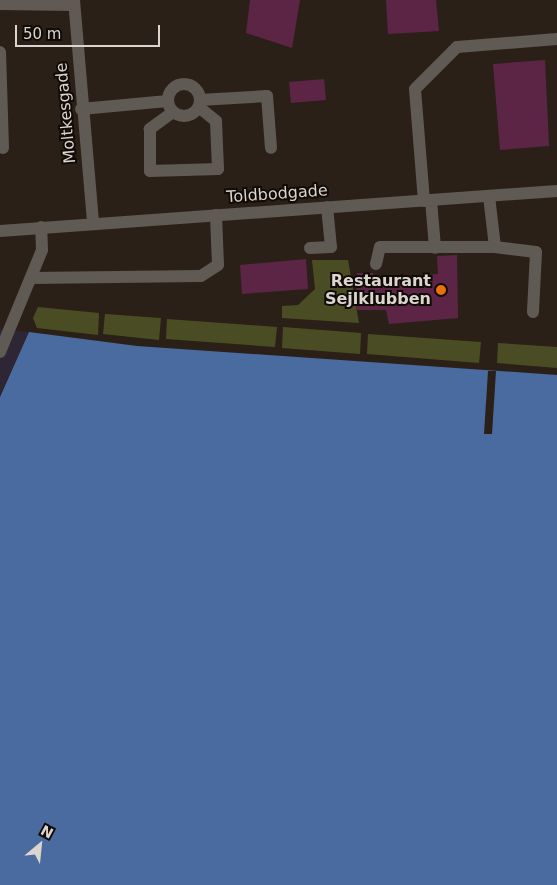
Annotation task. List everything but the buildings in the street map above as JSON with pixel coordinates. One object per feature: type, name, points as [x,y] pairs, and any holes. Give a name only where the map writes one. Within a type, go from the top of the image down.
[{"type":"street","points":[[0,4],[74,3]]},
{"type":"street","name":"Moltkesgade","points":[[74,3],[81,109],[93,223]]},
{"type":"street","points":[[435,248],[415,89],[457,47],[557,39]]},
{"type":"street","points":[[0,52],[3,148]]},
{"type":"street","points":[[184,84],[194,87],[199,104],[216,121],[218,169],[150,171],[150,129],[170,107],[174,87],[184,84]]},
{"type":"street","points":[[81,109],[170,107],[187,116],[199,104],[267,96],[271,148]]},
{"type":"street","name":"Toldbodgade","points":[[0,231],[557,191]]},
{"type":"street","points":[[489,196],[495,247]]},
{"type":"street","points":[[310,248],[331,247],[327,207]]},
{"type":"street","points":[[30,278],[201,276],[218,265],[216,215]]},
{"type":"street","points":[[0,352],[42,250],[41,227]]},
{"type":"street","points":[[376,264],[380,247],[495,247],[536,252],[533,312]]},
{"type":"shaded area","points":[[0,329],[29,332],[0,395]]},
{"type":"green space","points":[[312,260],[348,260],[359,323],[282,318],[282,306],[298,305],[315,289]]},
{"type":"green space","points":[[38,307],[99,313],[98,335],[37,328],[33,318]]},
{"type":"green space","points":[[105,314],[161,318],[159,340],[103,334]]},
{"type":"green space","points":[[167,319],[277,327],[275,347],[166,339]]},
{"type":"green space","points":[[283,327],[361,333],[360,354],[282,348]]},
{"type":"green space","points":[[368,334],[481,342],[479,363],[367,354]]},
{"type":"green space","points":[[498,343],[557,347],[557,368],[497,363]]},
{"type":"water","points":[[29,332],[137,346],[557,375],[557,885],[0,885],[0,397]]},
{"type":"pier","points":[[488,371],[496,371],[492,434],[484,434]]},
{"type":"place","name":"Restaurant Sejlklubben","points":[[441,290]]}]
